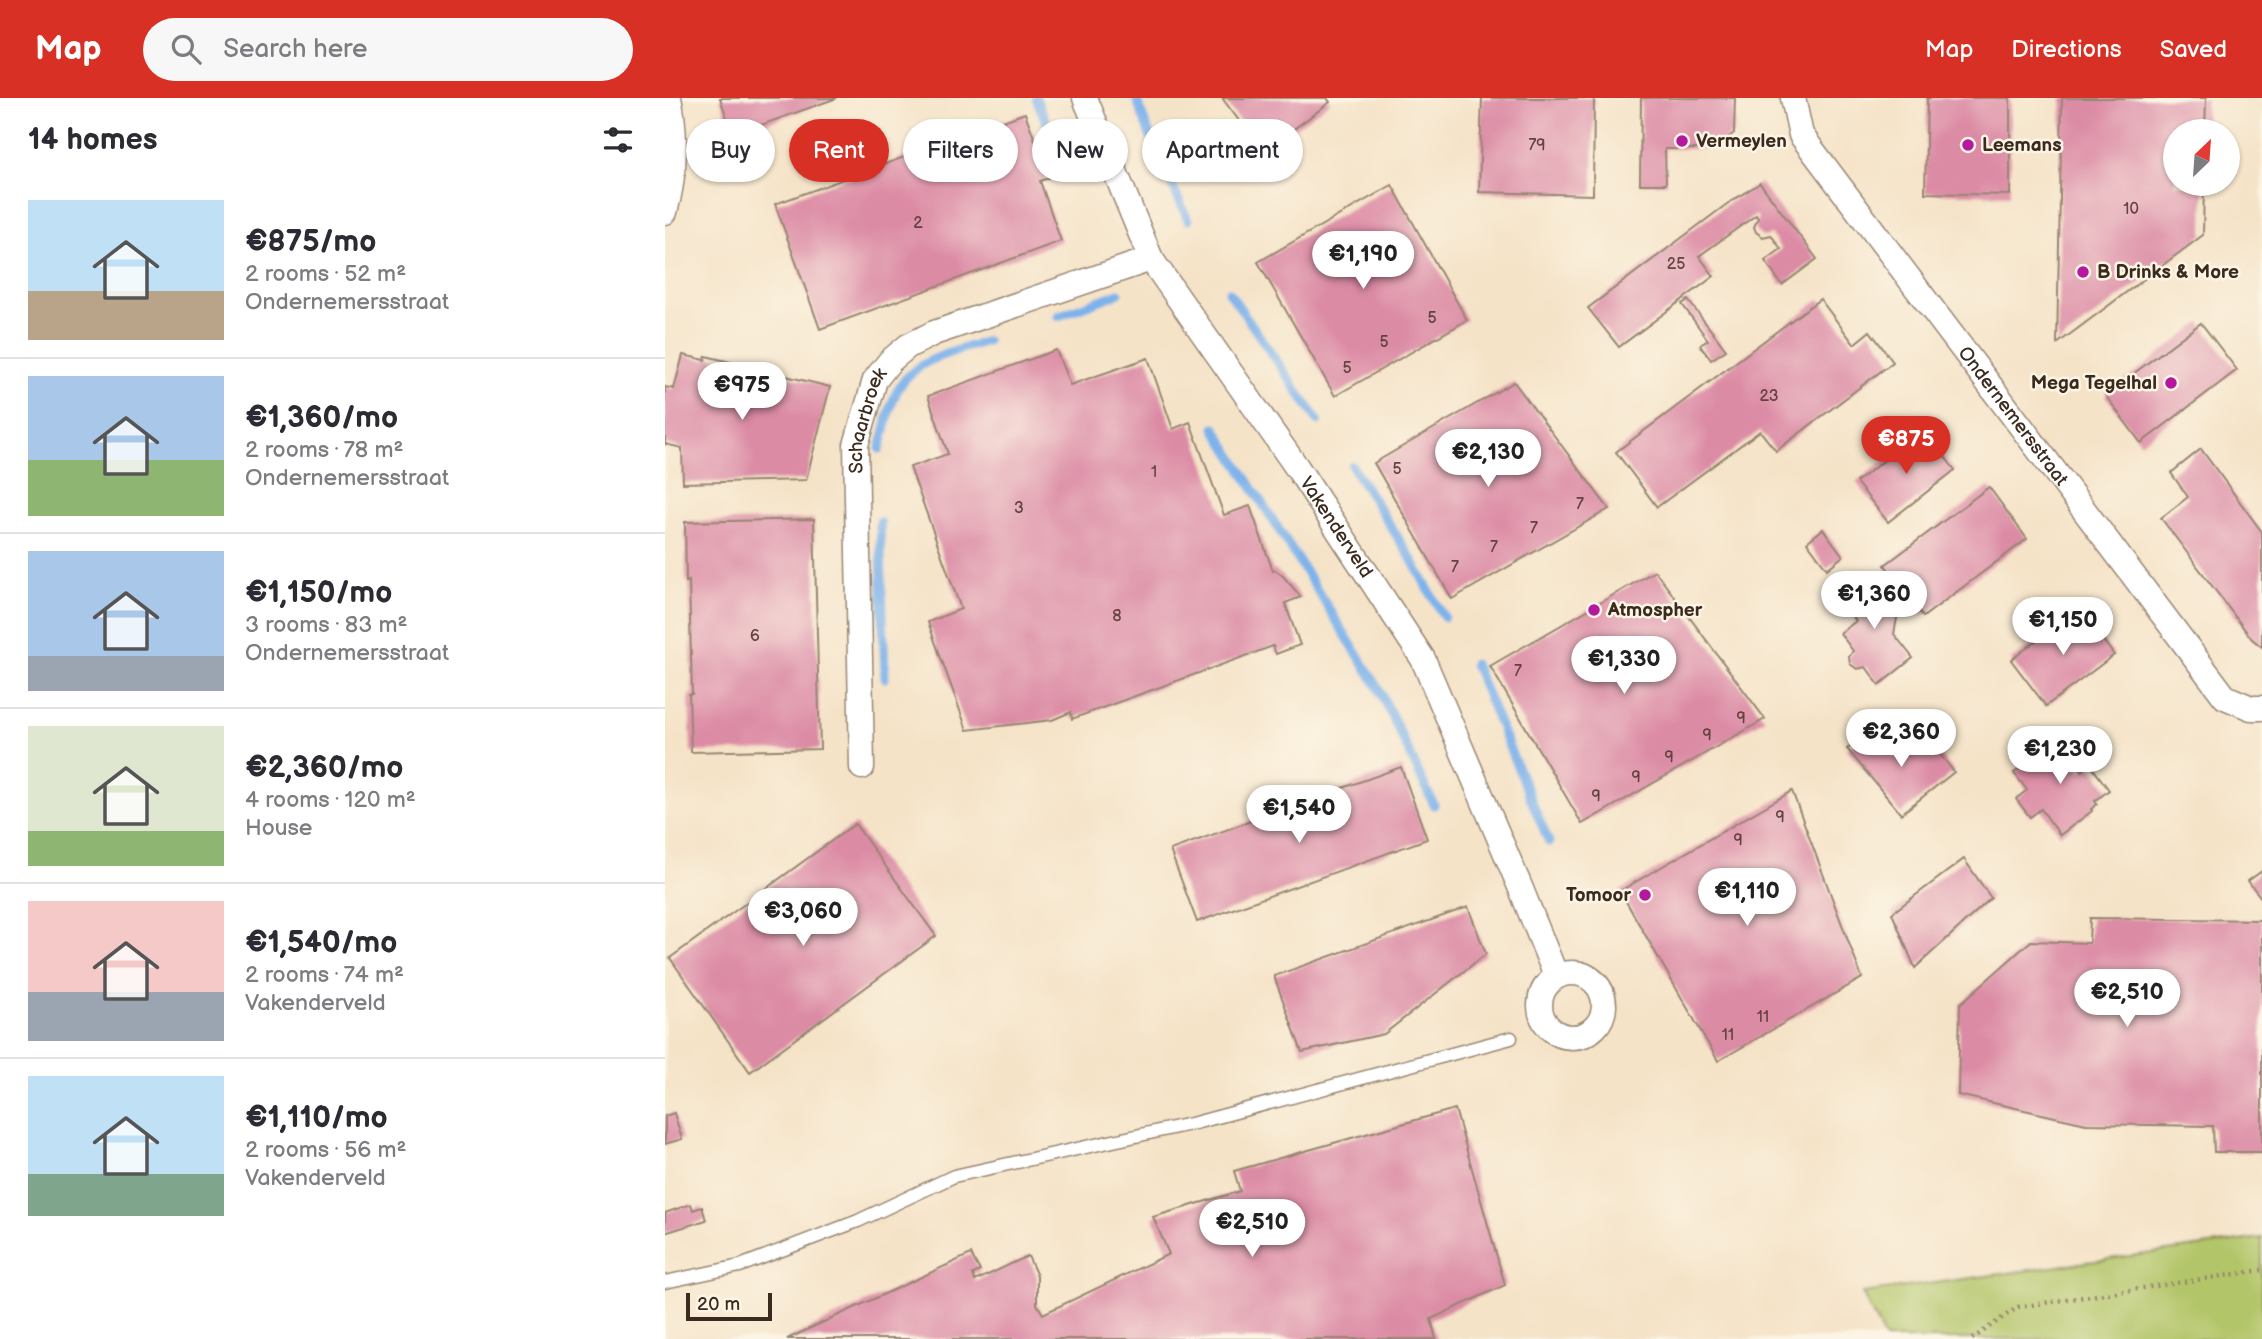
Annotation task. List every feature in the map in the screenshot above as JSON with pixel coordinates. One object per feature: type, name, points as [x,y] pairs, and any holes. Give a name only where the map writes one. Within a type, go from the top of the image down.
[{"type":"street","points":[[665,212],[669,196],[675,125],[669,98]]},
{"type":"street","name":"Vakenderveld","points":[[1085,98],[1151,259],[1298,469],[1423,659],[1556,976]]},
{"type":"street","name":"Ondernemersstraat","points":[[1793,98],[1801,135],[2225,697],[2251,708],[2262,708]]},
{"type":"street","name":"Schaarbroek","points":[[862,767],[856,444],[875,380],[890,361],[908,346],[934,333],[1151,259]]},
{"type":"lane","points":[[665,1282],[740,1266],[858,1221],[954,1176],[1195,1123],[1511,1038]]},
{"type":"path","points":[[1972,1339],[2018,1307],[2262,1270]]},
{"type":"green space","points":[[2262,1238],[2262,1339],[1885,1339],[1862,1293]]},
{"type":"building","points":[[720,98],[837,98],[775,120],[727,119]]},
{"type":"building","points":[[1222,98],[1327,98],[1330,102],[1303,122],[1303,119],[1238,119]]},
{"type":"building","points":[[1482,98],[1594,98],[1593,195],[1479,192]]},
{"type":"building","name":"Vermeylen","points":[[1641,98],[1735,98],[1734,133],[1713,149],[1665,149],[1666,184],[1640,184]]},
{"type":"building","name":"Leemans","points":[[1927,98],[2010,98],[2010,195],[1925,193]]},
{"type":"building","points":[[2062,98],[2206,98],[2205,119],[2163,119],[2163,196],[2204,196],[2203,235],[2057,344]]},
{"type":"building","points":[[1025,113],[1032,132],[1032,182],[1040,182],[1061,241],[820,329],[775,204],[835,182],[889,182],[889,163],[903,157],[903,182],[1018,182],[1018,119],[1009,119]]},
{"type":"building","points":[[1760,183],[1817,259],[1782,285],[1765,261],[1781,249],[1771,235],[1763,237],[1756,232],[1756,215],[1699,256],[1714,276],[1619,347],[1588,308],[1727,204]]},
{"type":"building","points":[[1392,185],[1467,320],[1335,396],[1258,262]]},
{"type":"building","points":[[1820,299],[1854,344],[1870,331],[1893,362],[1776,451],[1760,431],[1657,507],[1616,452]]},
{"type":"building","points":[[1688,300],[1726,350],[1711,360],[1700,345],[1708,340],[1682,304]]},
{"type":"building","name":"Mega Tegelhal","points":[[2201,323],[2237,370],[2141,443],[2105,395]]},
{"type":"building","points":[[1056,350],[1070,385],[1148,358],[1173,429],[1190,422],[1224,515],[1250,506],[1273,571],[1283,576],[1301,597],[1285,603],[1300,645],[1276,654],[1273,646],[1072,719],[1071,712],[1052,720],[967,730],[928,622],[961,609],[910,467],[948,454],[928,396]]},
{"type":"building","points":[[683,355],[705,360],[706,356],[830,387],[806,480],[683,483],[682,448],[665,444],[665,387],[674,389]]},
{"type":"building","points":[[1514,382],[1609,509],[1452,599],[1374,463]]},
{"type":"building","points":[[1924,430],[1955,470],[1888,522],[1856,482]]},
{"type":"building","points":[[2201,449],[2262,532],[2262,647],[2252,639],[2161,518],[2188,497],[2171,473]]},
{"type":"building","points":[[1989,487],[2027,539],[1923,617],[1885,565]]},
{"type":"building","points":[[814,519],[820,749],[691,752],[689,694],[692,694],[685,522]]},
{"type":"building","points":[[1823,529],[1843,556],[1827,569],[1807,542]]},
{"type":"building","points":[[1655,571],[1765,719],[1582,824],[1490,666]]},
{"type":"building","points":[[1871,576],[1880,588],[1894,597],[1898,613],[1894,634],[1913,658],[1879,685],[1866,667],[1857,669],[1850,664],[1849,657],[1853,651],[1840,633],[1856,621],[1840,600]]},
{"type":"building","points":[[2079,608],[2114,655],[2046,706],[2011,660]]},
{"type":"building","points":[[1875,727],[1893,749],[1890,752],[1894,758],[1906,749],[1910,754],[1928,739],[1954,772],[1901,814],[1847,749]]},
{"type":"building","points":[[2067,734],[2081,752],[2081,758],[2075,762],[2082,771],[2092,767],[2109,790],[2095,801],[2097,804],[2092,811],[2060,835],[2041,809],[2030,817],[2016,799],[2027,790],[2014,773]]},
{"type":"building","points":[[1401,767],[1427,839],[1197,922],[1170,850]]},
{"type":"building","points":[[1792,791],[1862,978],[1718,1061],[1620,891]]},
{"type":"building","points":[[855,824],[936,936],[750,1072],[670,958]]},
{"type":"building","points":[[1964,859],[1991,898],[1915,968],[1892,913]]},
{"type":"building","points":[[2262,871],[2262,899],[2248,881]]},
{"type":"building","points":[[1468,907],[1486,954],[1384,1034],[1302,1052],[1274,976]]},
{"type":"building","points":[[2090,918],[2262,920],[2262,1152],[2214,1152],[2213,1126],[2086,1124],[1958,1095],[1960,1004],[2031,941],[2089,943]]},
{"type":"building","points":[[1455,1109],[1505,1285],[1431,1319],[1436,1339],[787,1339],[971,1254],[980,1271],[973,1274],[975,1281],[1028,1256],[1037,1276],[1037,1304],[1043,1314],[1169,1254],[1153,1217],[1240,1191],[1234,1171]]},
{"type":"building","points":[[674,1113],[682,1139],[665,1144],[665,1116]]},
{"type":"building","points":[[691,1204],[693,1210],[702,1207],[706,1220],[665,1233],[665,1213]]},
{"type":"waterway","points":[[1036,98],[1045,119]]},
{"type":"waterway","points":[[1136,98],[1152,141],[1188,220]]},
{"type":"waterway","points":[[1229,292],[1318,421]]},
{"type":"waterway","points":[[1058,316],[1119,293]]},
{"type":"waterway","points":[[880,449],[893,401],[907,376],[927,362],[987,341]]},
{"type":"waterway","points":[[1215,428],[1378,687],[1434,805]]},
{"type":"waterway","points":[[1352,466],[1409,555],[1444,617]]},
{"type":"waterway","points":[[880,522],[885,678]]},
{"type":"waterway","points":[[1474,664],[1549,842]]},
{"type":"place","name":"Vermeylen","points":[[1682,141]]},
{"type":"place","name":"Leemans","points":[[1968,145]]},
{"type":"place","name":"B Drinks & More","points":[[2083,272]]},
{"type":"place","name":"Mega Tegelhal","points":[[2171,383]]},
{"type":"place","name":"Atmospher","points":[[1594,610]]},
{"type":"place","name":"Tomoor","points":[[1645,895]]}]
